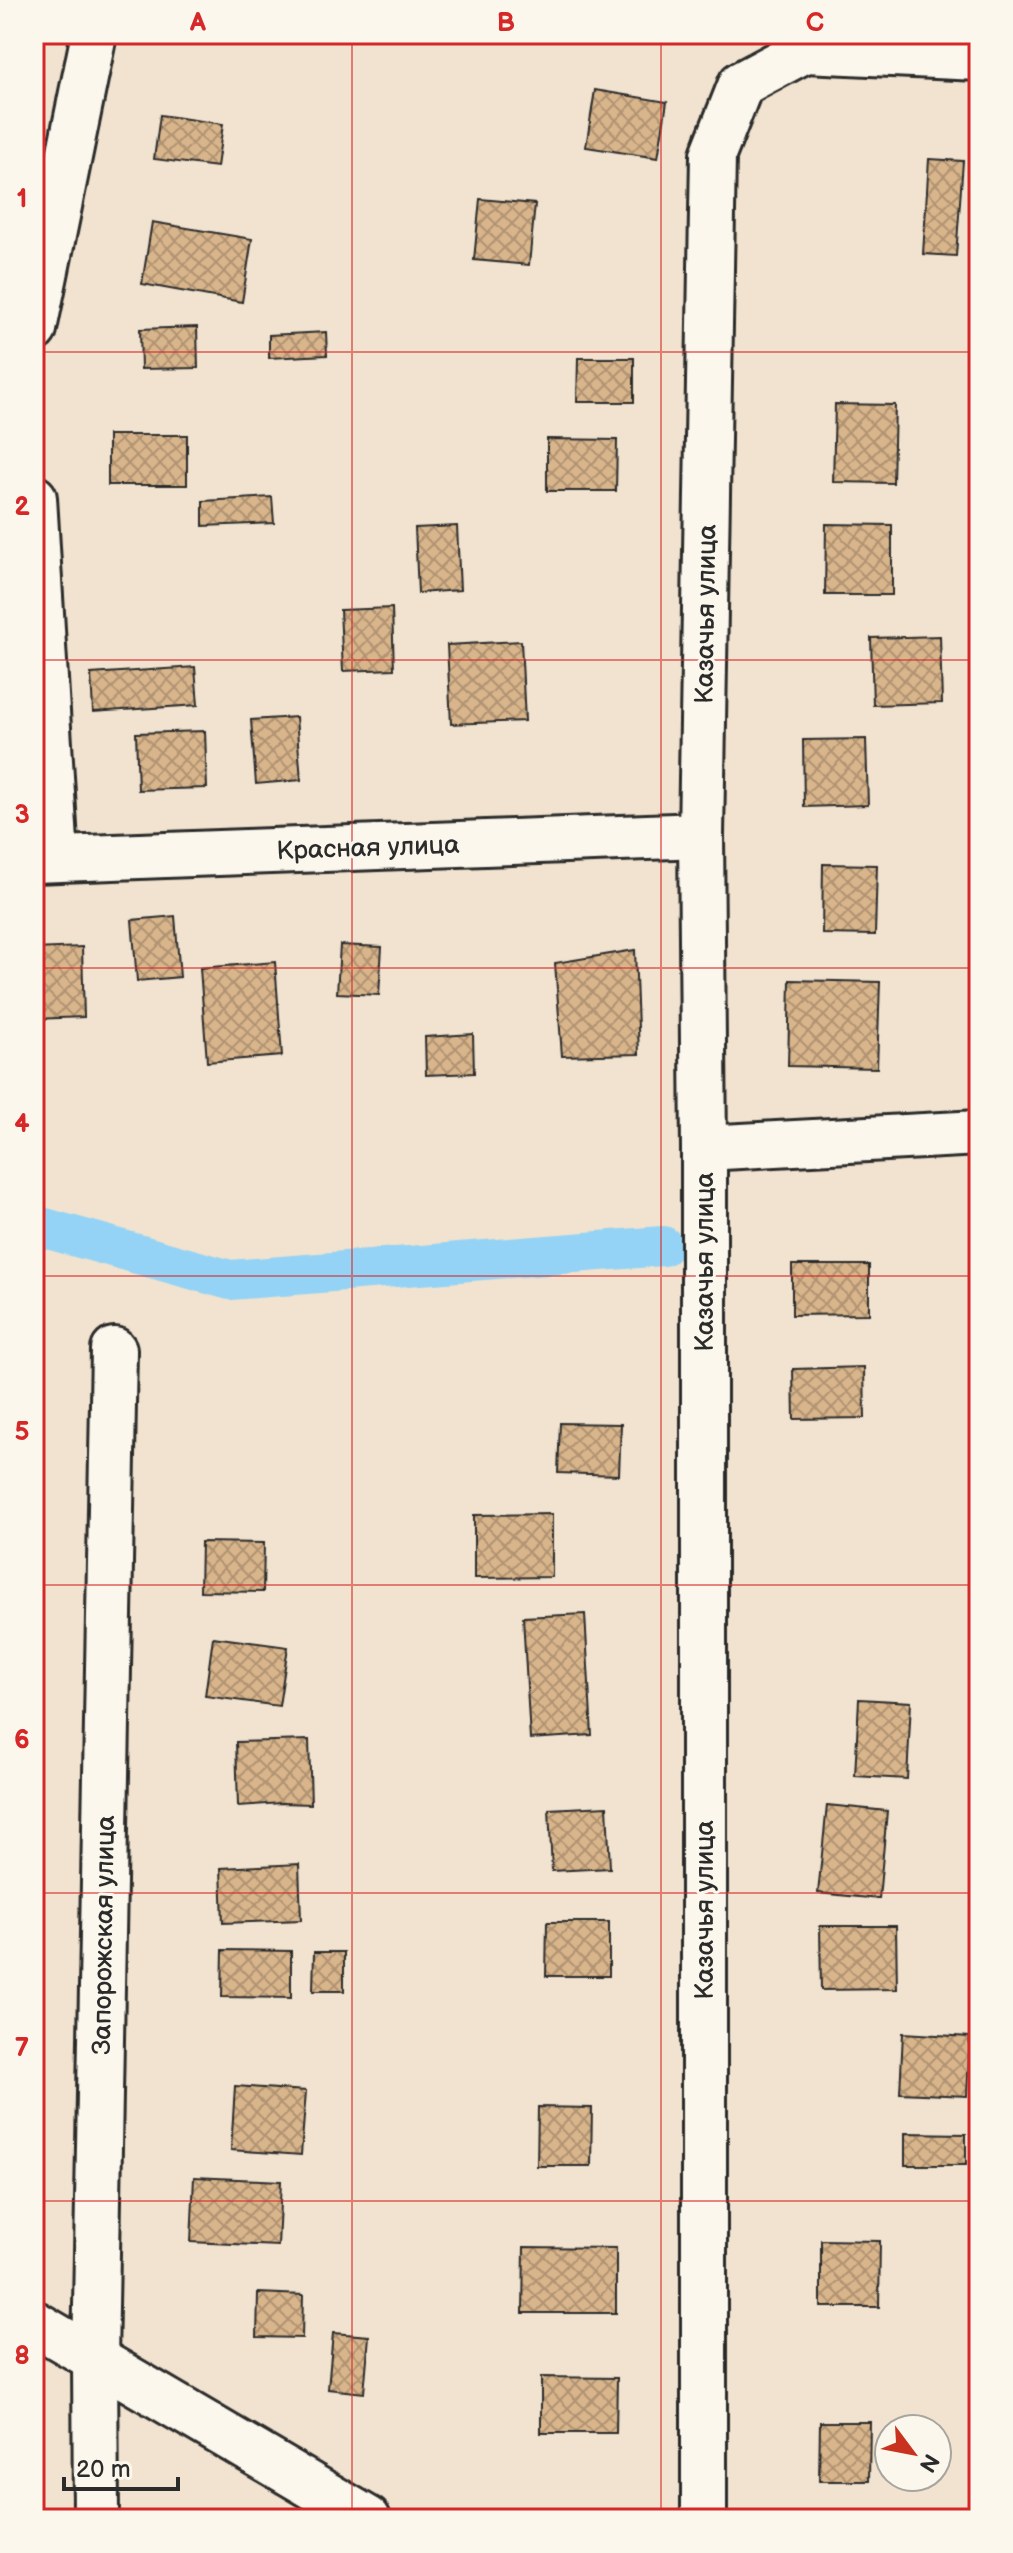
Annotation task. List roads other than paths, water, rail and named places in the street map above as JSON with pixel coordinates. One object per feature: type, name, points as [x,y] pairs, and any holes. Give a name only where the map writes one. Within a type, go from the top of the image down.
[{"type":"street","points":[[34,329],[94,34]]},
{"type":"street","points":[[808,42],[979,58]]},
{"type":"street","name":"Казачья улица","points":[[704,2519],[704,1148],[701,835],[713,155],[741,84],[808,42]]},
{"type":"street","points":[[34,498],[45,859]]},
{"type":"street","name":"Красная улица","points":[[45,859],[701,835]]},
{"type":"street","points":[[704,1148],[979,1133]]},
{"type":"street","name":"Запорожская улица","points":[[96,2519],[95,2359],[114,1350]]},
{"type":"street","points":[[34,2323],[368,2519]]},
{"type":"waterway","points":[[34,1225],[230,1280],[663,1246]]}]
